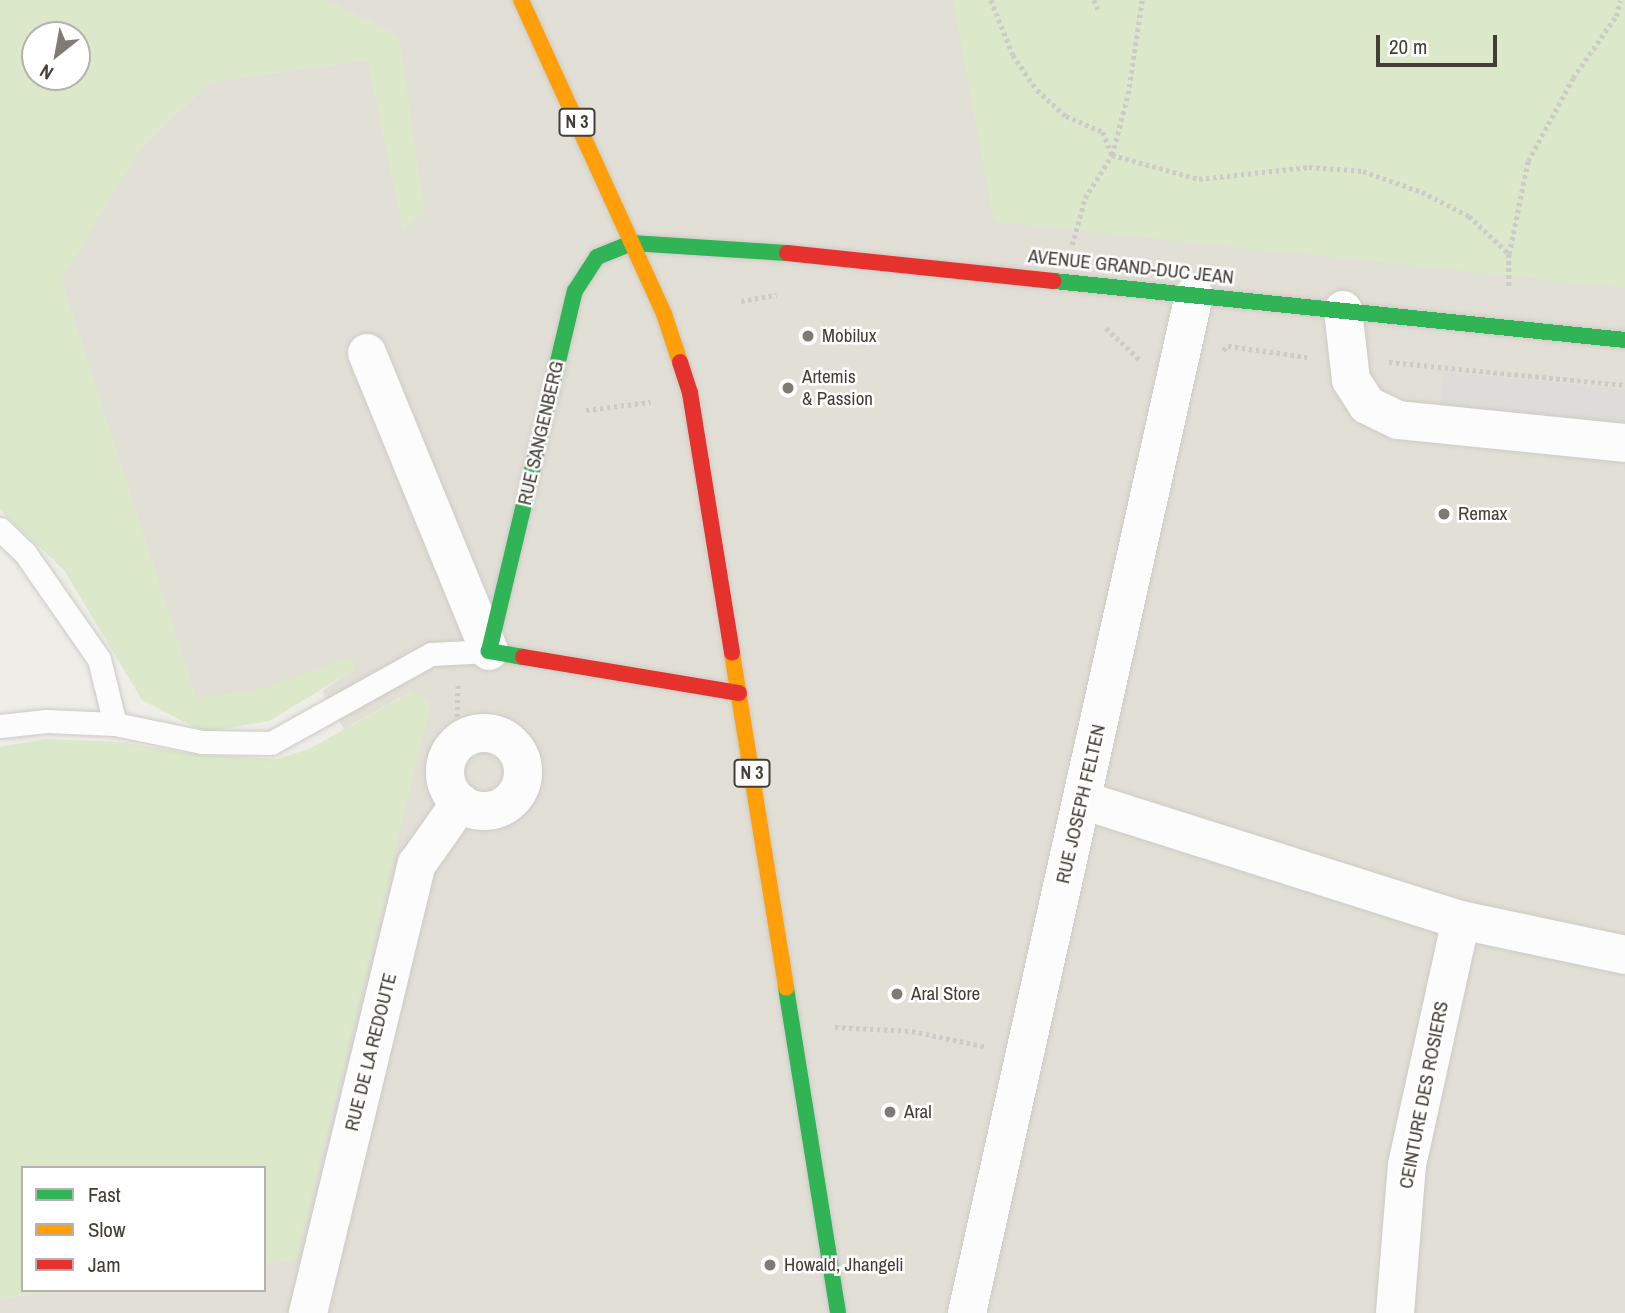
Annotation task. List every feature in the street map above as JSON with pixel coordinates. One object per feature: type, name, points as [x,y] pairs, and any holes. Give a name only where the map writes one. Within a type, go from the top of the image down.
[{"type":"street","name":"N 3","points":[[521,0],[664,314],[690,393],[838,1313]]},
{"type":"street","name":"AVENUE GRAND-DUC JEAN","points":[[632,243],[724,247],[1625,340]]},
{"type":"street","name":"RUE SANGENBERG","points":[[474,651],[546,415],[575,291],[597,257],[632,243]]},
{"type":"street","name":"RUE JOSEPH FELTEN","points":[[967,1313],[1195,295]]},
{"type":"street","points":[[1343,310],[1351,380],[1367,405],[1398,419],[1625,443]]},
{"type":"street","points":[[367,353],[474,651],[739,694]]},
{"type":"street","points":[[492,734],[513,747],[523,770],[517,794],[497,810],[484,812],[460,803],[451,794],[445,768],[456,744],[467,737],[492,734]]},
{"type":"street","points":[[1082,800],[1461,920],[1625,955]]},
{"type":"street","name":"RUE DE LA REDOUTE","points":[[307,1313],[417,864],[460,803]]},
{"type":"street","name":"CEINTURE DES ROSIERS","points":[[1395,1313],[1406,1165],[1461,920]]},
{"type":"lane","points":[[0,529],[25,553],[99,659],[115,724]]},
{"type":"lane","points":[[0,726],[46,721],[115,724],[202,742],[271,743],[431,654],[474,651]]},
{"type":"path","points":[[991,0],[1013,55],[1037,90],[1066,116],[1103,132],[1112,155]]},
{"type":"path","points":[[1094,0],[1098,9]]},
{"type":"path","points":[[1062,281],[1085,198],[1112,155],[1128,94],[1142,0]]},
{"type":"path","points":[[1506,327],[1509,254],[1528,160],[1573,78],[1616,16],[1620,0]]},
{"type":"path","points":[[1112,155],[1199,179],[1309,167],[1363,172],[1422,192],[1469,216],[1509,254]]},
{"type":"path","points":[[546,415],[652,402]]},
{"type":"path","points":[[456,744],[474,651]]},
{"type":"path","points":[[835,1027],[912,1031],[1024,1056]]},
{"type":"shaded area","points":[[325,0],[1625,0],[1625,1313],[0,1313],[0,1299],[52,1292],[266,1292],[266,1264],[297,1259],[412,691],[344,729],[322,691],[354,669],[251,692],[196,698],[61,280],[139,150],[210,82],[368,60],[403,228],[399,36]]},
{"type":"shaded area","points":[[1443,371],[1625,390],[1625,425],[1440,405]]},
{"type":"green space","points":[[0,0],[325,0],[399,36],[425,213],[403,229],[368,60],[210,82],[139,150],[61,280],[196,697],[251,692],[350,658],[355,669],[269,721],[204,732],[142,700],[64,570],[0,510]]},
{"type":"green space","points":[[953,0],[1625,0],[1625,288],[994,222]]},
{"type":"green space","points":[[413,691],[431,703],[297,1259],[266,1264],[266,1166],[21,1166],[21,1292],[52,1292],[0,1299],[0,747],[45,739],[120,742],[199,755],[277,759],[309,749]]},
{"type":"traffic: fast","points":[[523,657],[489,651],[575,291],[597,257],[632,243],[787,253]]},
{"type":"traffic: fast","points":[[1054,281],[1625,340]]},
{"type":"traffic: fast","points":[[786,988],[838,1313]]},
{"type":"traffic: slow","points":[[521,0],[664,314],[680,362]]},
{"type":"traffic: slow","points":[[732,653],[786,988]]},
{"type":"traffic: jam","points":[[787,253],[1054,281]]},
{"type":"traffic: jam","points":[[680,362],[690,393],[732,653]]},
{"type":"traffic: jam","points":[[523,657],[739,693]]},
{"type":"place","name":"Mobilux","points":[[808,336]]},
{"type":"place","name":"Artemis & Passion","points":[[788,388]]},
{"type":"place","name":"Remax","points":[[1444,514]]},
{"type":"place","name":"Aral Store","points":[[897,994]]},
{"type":"place","name":"Aral","points":[[890,1112]]},
{"type":"place","name":"Howald, Jhangeli","points":[[770,1265]]}]
